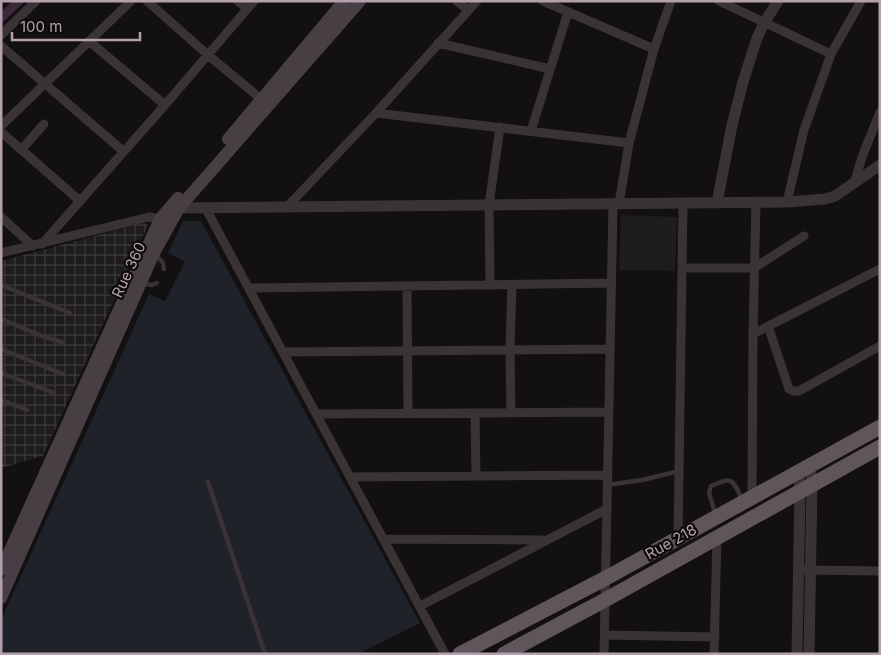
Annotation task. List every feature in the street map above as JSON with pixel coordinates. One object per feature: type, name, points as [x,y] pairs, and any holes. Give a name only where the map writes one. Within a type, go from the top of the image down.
[{"type":"highway","name":"Rue 218","points":[[460,654],[606,578],[880,427]]},
{"type":"highway","name":"Rue 218","points":[[504,654],[880,447]]},
{"type":"main road","name":"Rue 360","points":[[1,598],[176,206],[261,99],[344,1]]},
{"type":"main road","name":"Rue 360","points":[[1,570],[160,219],[176,206],[360,1]]},
{"type":"street","points":[[1,126],[131,1]]},
{"type":"street","points":[[147,1],[261,99]]},
{"type":"street","points":[[238,1],[247,9]]},
{"type":"street","points":[[38,245],[80,201],[165,105],[254,1]]},
{"type":"street","points":[[457,1],[468,10]]},
{"type":"street","points":[[287,206],[376,113],[477,1]]},
{"type":"street","points":[[543,1],[654,49]]},
{"type":"street","points":[[604,654],[611,283],[616,204],[629,143],[654,49],[671,1]]},
{"type":"street","points":[[719,1],[831,54]]},
{"type":"street","points":[[717,203],[732,124],[757,38],[778,1]]},
{"type":"street","points":[[787,202],[804,130],[831,54],[861,1]]},
{"type":"street","points":[[1,35],[35,2]]},
{"type":"street","points":[[531,131],[568,12]]},
{"type":"street","points":[[88,41],[165,105]]},
{"type":"street","points":[[438,43],[550,70]]},
{"type":"street","points":[[1,46],[123,152]]},
{"type":"street","points":[[854,184],[862,157],[880,112]]},
{"type":"street","points":[[376,113],[629,143]]},
{"type":"street","points":[[21,150],[44,124]]},
{"type":"street","points":[[490,285],[489,205],[500,127]]},
{"type":"street","points":[[1,132],[80,201]]},
{"type":"street","points":[[176,206],[787,202],[826,199],[835,196],[880,166]]},
{"type":"street","points":[[748,499],[756,202]]},
{"type":"street","points":[[678,539],[683,203]]},
{"type":"street","points":[[205,207],[445,654]]},
{"type":"street","points":[[1,217],[38,245]]},
{"type":"street","points":[[1,253],[149,217],[160,219]]},
{"type":"street","points":[[682,268],[754,268],[804,236]]},
{"type":"street","points":[[753,334],[880,269]]},
{"type":"street","points":[[249,288],[611,283]]},
{"type":"street","points":[[511,412],[512,284]]},
{"type":"street","points":[[407,286],[408,413]]},
{"type":"street","points":[[768,326],[789,389],[794,391],[799,391],[880,346]]},
{"type":"street","points":[[283,352],[610,349]]},
{"type":"street","points":[[317,414],[609,412]]},
{"type":"street","points":[[475,413],[476,476]]},
{"type":"street","points":[[805,468],[805,570],[809,654]]},
{"type":"street","points":[[350,477],[608,475]]},
{"type":"street","points":[[420,606],[607,508]]},
{"type":"street","points":[[714,654],[717,537]]},
{"type":"street","points":[[383,539],[545,540]]},
{"type":"street","points":[[805,570],[880,571]]},
{"type":"street","points":[[797,654],[805,570]]},
{"type":"street","points":[[605,635],[715,637]]},
{"type":"lane","points":[[154,253],[164,269]]},
{"type":"lane","points":[[141,283],[152,285],[157,283]]},
{"type":"lane","points":[[1,285],[70,313]]},
{"type":"lane","points":[[1,319],[64,343]]},
{"type":"lane","points":[[1,349],[63,374]]},
{"type":"lane","points":[[1,373],[54,393]]},
{"type":"lane","points":[[1,400],[27,410]]},
{"type":"lane","points":[[607,485],[642,480],[679,470]]},
{"type":"lane","points":[[716,517],[709,493],[711,486],[725,479],[730,480],[734,482],[748,499]]},
{"type":"lane","points":[[208,482],[266,654]]},
{"type":"shaded area","points":[[621,215],[677,217],[675,271],[619,270]]},
{"type":"shaded area","points":[[183,221],[201,221],[420,623],[358,654],[1,654],[1,620],[149,294],[165,301],[185,262],[168,253]]},
{"type":"shaded area","points":[[143,223],[148,225],[43,456],[1,468],[1,261]]},
{"type":"waterway","points":[[1,18],[19,1]]}]
